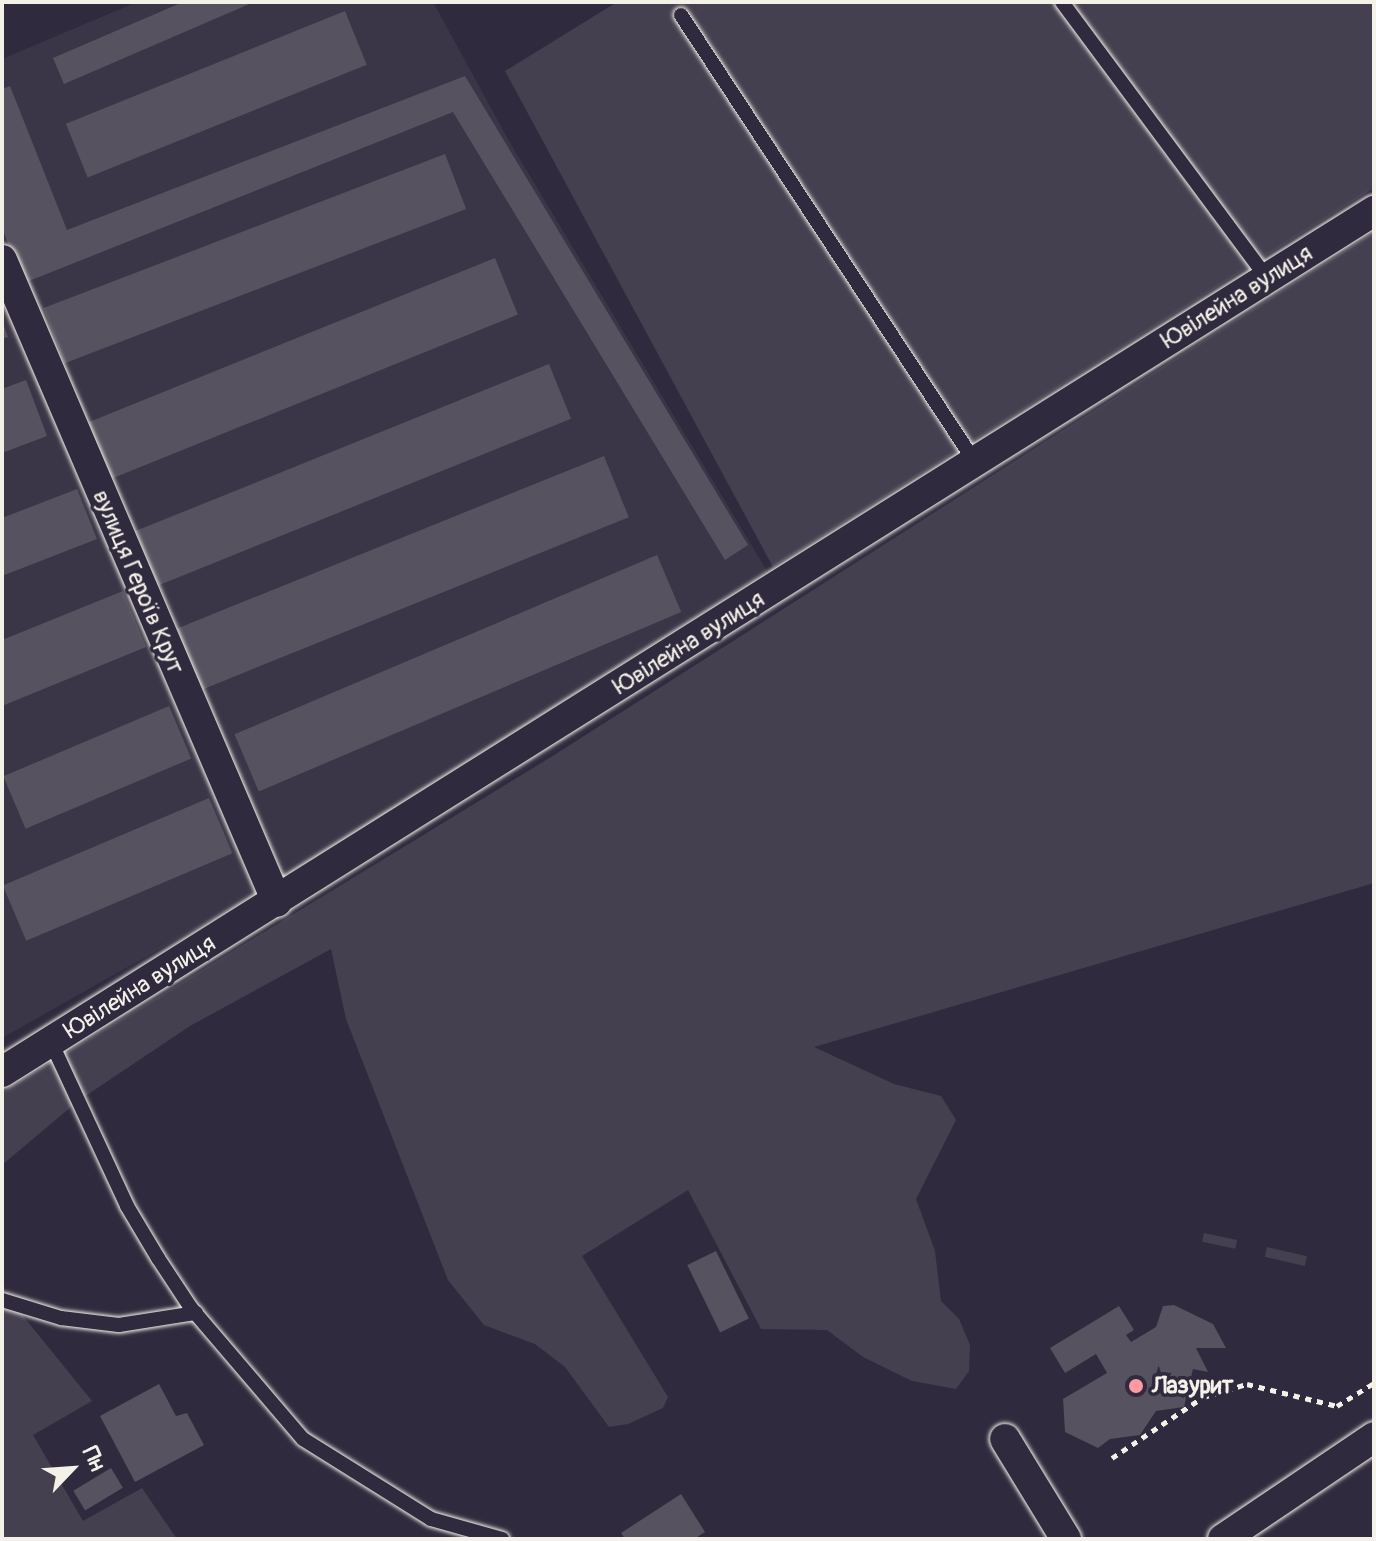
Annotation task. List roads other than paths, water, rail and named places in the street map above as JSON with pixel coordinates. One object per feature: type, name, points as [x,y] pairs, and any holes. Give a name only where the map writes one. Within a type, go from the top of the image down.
[{"type":"street","name":"Ювілейна вулиця","points":[[2,1072],[1374,211]]},
{"type":"street","name":"вулиця Героїв Крут","points":[[2,260],[277,902]]},
{"type":"street","points":[[1223,1539],[1374,1437]]},
{"type":"street","points":[[1005,1439],[1066,1539]]},
{"type":"lane","points":[[1062,2],[1267,278]]},
{"type":"lane","points":[[681,15],[976,463]]},
{"type":"lane","points":[[51,1042],[127,1206],[196,1313],[303,1439],[431,1519],[502,1539]]},
{"type":"lane","points":[[2,1300],[61,1318],[119,1325],[196,1313]]},
{"type":"place","name":"Лазурит","points":[[1136,1386]]}]
